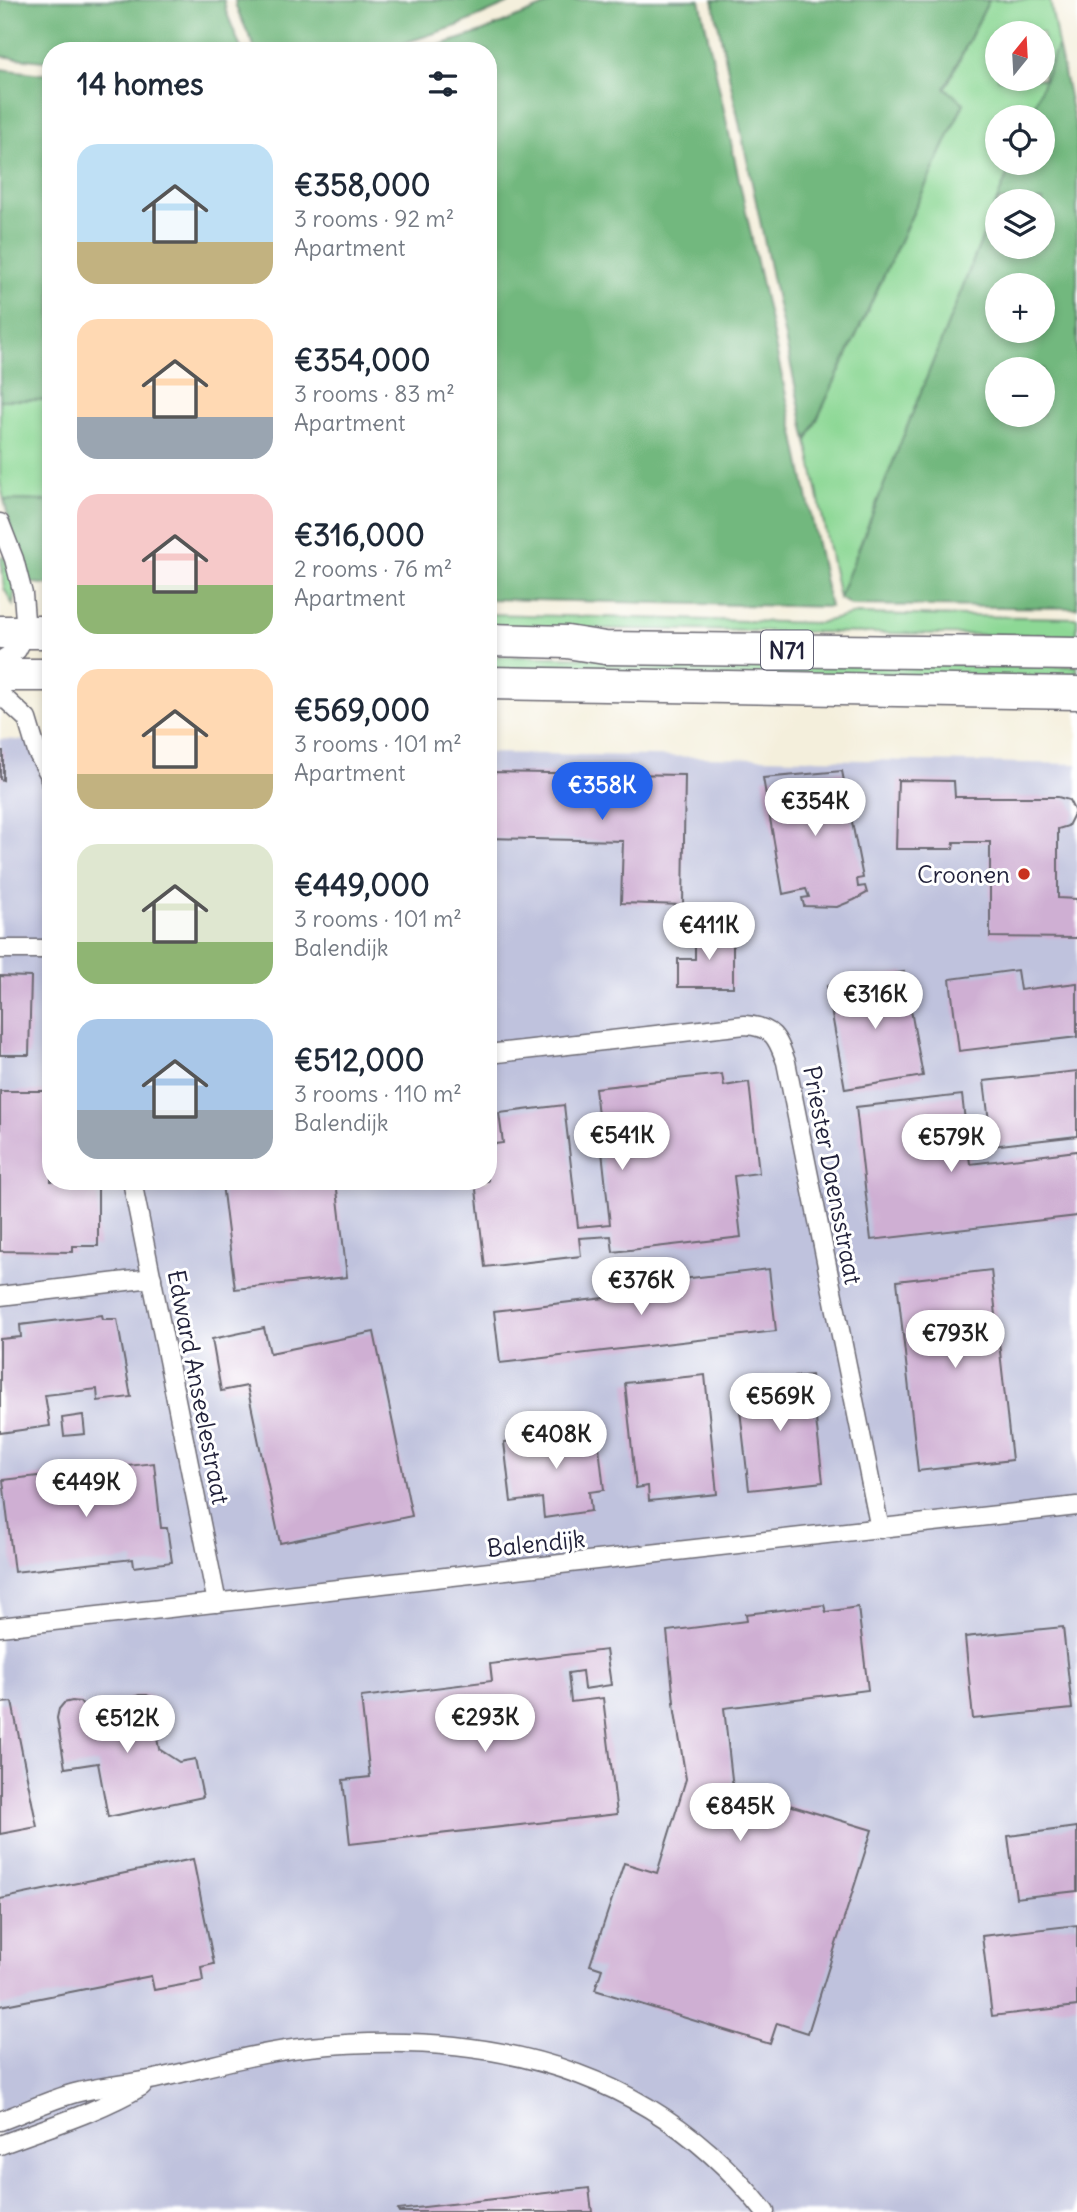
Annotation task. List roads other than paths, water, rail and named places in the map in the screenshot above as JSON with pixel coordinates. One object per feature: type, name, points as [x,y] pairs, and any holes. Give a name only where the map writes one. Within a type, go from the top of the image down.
[{"type":"highway","name":"N71","points":[[497,640],[567,642],[605,648],[1077,654]]},
{"type":"highway","points":[[0,675],[42,676]]},
{"type":"highway","name":"N71","points":[[497,683],[1077,692]]},
{"type":"street","points":[[0,523],[14,559],[32,631]]},
{"type":"street","points":[[0,661],[17,650],[39,618],[23,594]]},
{"type":"street","points":[[0,694],[27,719],[42,761]]},
{"type":"street","points":[[0,949],[42,949]]},
{"type":"street","name":"Priester Daensstraat","points":[[497,1053],[745,1025],[761,1026],[770,1031],[779,1043],[786,1062],[880,1529]]},
{"type":"street","name":"Edward Anseelestraat","points":[[134,1190],[217,1603]]},
{"type":"street","points":[[0,1296],[152,1278]]},
{"type":"street","name":"Balendijk","points":[[0,1627],[1077,1506]]},
{"type":"street","points":[[0,2121],[75,2093],[307,2048],[408,2042],[474,2048],[540,2061],[604,2084],[644,2105],[691,2135],[736,2178],[765,2212]]},
{"type":"street","points":[[0,2145],[82,2115],[153,2080]]},
{"type":"place","name":"Croonen","points":[[1024,874]]}]
